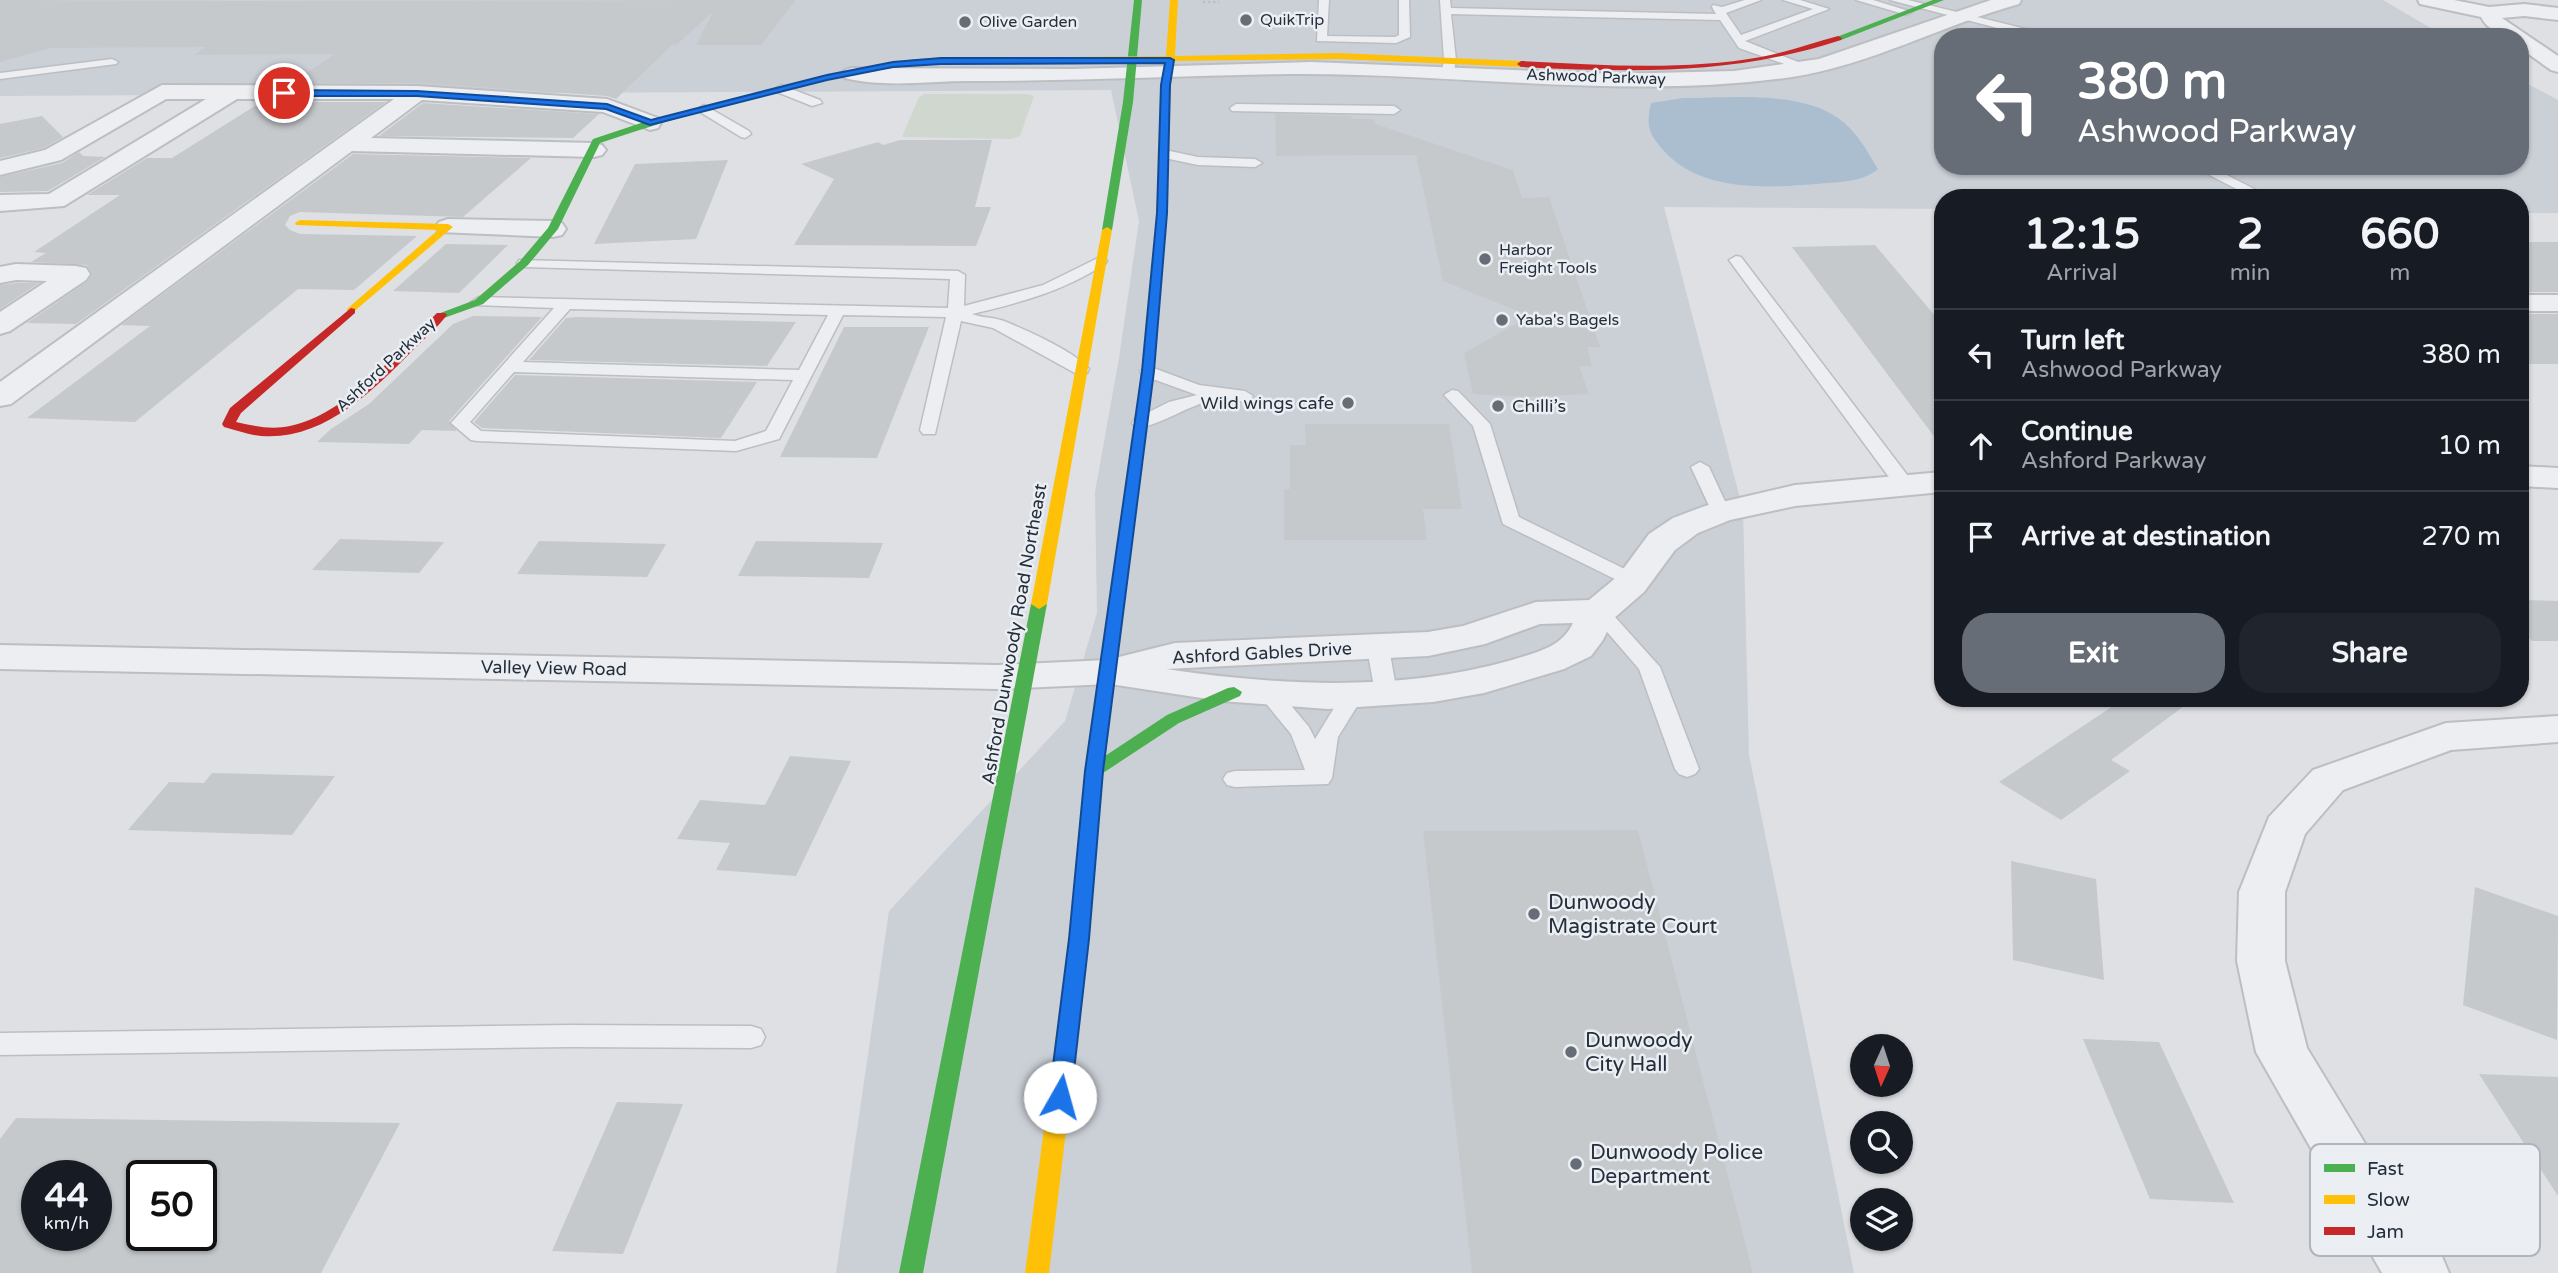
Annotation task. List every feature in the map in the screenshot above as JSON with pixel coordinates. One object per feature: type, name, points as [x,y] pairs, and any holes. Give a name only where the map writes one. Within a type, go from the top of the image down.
[{"type":"main road","name":"Ashford Dunwoody Road Northeast","points":[[911,1273],[1027,675],[1100,261],[1131,67],[1138,0]]},
{"type":"main road","points":[[1037,1273],[1076,966],[1094,771],[1174,174],[1165,154],[1174,0]]},
{"type":"main road","name":"Ashwood Parkway","points":[[1169,66],[1338,56],[1449,65],[1687,68],[1776,58],[1804,51],[1940,0]]},
{"type":"main road","points":[[1173,30],[1228,49],[1279,58]]},
{"type":"main road","points":[[1069,61],[1107,50],[1135,37]]},
{"type":"main road","name":"Ashford Parkway","points":[[449,227],[235,411],[229,424],[251,433],[284,432],[312,425],[341,410],[443,313],[479,302],[524,263],[553,229],[594,150],[596,141],[650,123],[781,89],[915,62],[1069,61],[1131,67]]},
{"type":"main road","points":[[300,223],[449,227]]},
{"type":"main road","points":[[1094,771],[1173,719],[1252,693]]},
{"type":"street","name":"Ashwood Parkway","points":[[1169,66],[1310,68],[1449,65],[1672,81],[1723,79],[1804,68],[1853,57],[1952,19],[2012,0]]},
{"type":"street","points":[[2427,0],[2489,13],[2524,10],[2558,14]]},
{"type":"street","points":[[2489,13],[2491,19],[2504,28]]},
{"type":"street","points":[[2529,46],[2558,66]]},
{"type":"street","name":"Ashford Parkway","points":[[852,74],[888,76],[1169,66]]},
{"type":"street","points":[[0,168],[52,155],[162,92],[417,93],[607,106],[650,123]]},
{"type":"street","points":[[0,203],[55,201],[231,93]]},
{"type":"street","points":[[0,397],[417,93]]},
{"type":"street","points":[[347,144],[594,150]]},
{"type":"street","points":[[449,227],[553,229]]},
{"type":"street","points":[[0,275],[16,272],[76,274],[0,325]]},
{"type":"street","points":[[2529,303],[2558,303]]},
{"type":"street","points":[[2529,476],[2558,478]]},
{"type":"street","name":"Ashford Gables Drive","points":[[1107,672],[1178,686],[1252,693],[1369,694],[1470,683],[1516,673],[1578,648],[1599,611],[1634,581],[1645,560],[1663,540],[1720,510],[1853,487],[1934,482]]},
{"type":"street","name":"Ashford Gables Drive","points":[[1107,672],[1175,655],[1429,644],[1471,636],[1536,613],[1599,611]]},
{"type":"street","name":"Valley View Road","points":[[0,657],[967,677],[1107,672]]},
{"type":"street","points":[[2337,1144],[2283,1052],[2261,961],[2262,892],[2285,828],[2328,779],[2446,737],[2558,729]]},
{"type":"street","points":[[2404,1256],[2420,1273]]},
{"type":"lane","points":[[1449,65],[1446,6],[1722,14],[1756,0]]},
{"type":"lane","points":[[1739,39],[1825,9],[1787,0]]},
{"type":"lane","points":[[1861,0],[1914,9],[1986,28]]},
{"type":"lane","points":[[1895,0],[1914,9]]},
{"type":"lane","points":[[1703,2],[1717,7],[1743,46],[1804,68]]},
{"type":"lane","points":[[1328,13],[1321,39],[1396,40],[1405,37],[1399,14]]},
{"type":"lane","points":[[1952,19],[1999,28]]},
{"type":"lane","points":[[0,76],[112,62]]},
{"type":"lane","points":[[781,89],[816,103]]},
{"type":"lane","points":[[1236,108],[1394,110]]},
{"type":"lane","points":[[704,109],[745,134]]},
{"type":"lane","points":[[1165,154],[1198,161],[1255,163]]},
{"type":"lane","points":[[1174,174],[1236,163]]},
{"type":"lane","points":[[2217,175],[2246,189]]},
{"type":"lane","points":[[1736,260],[1904,484]]},
{"type":"lane","points":[[479,302],[955,313],[1008,302],[1082,274],[1100,261]]},
{"type":"lane","points":[[524,263],[958,275],[955,313],[929,430]]},
{"type":"lane","points":[[566,304],[460,422],[477,436],[736,446],[773,435],[837,312]]},
{"type":"lane","points":[[955,313],[978,322],[997,324],[1061,356],[1080,369]]},
{"type":"lane","points":[[510,367],[804,375]]},
{"type":"lane","points":[[1148,371],[1177,386],[1215,395],[1245,396]]},
{"type":"lane","points":[[1141,423],[1175,406],[1215,395]]},
{"type":"lane","points":[[1452,395],[1481,425],[1510,520],[1634,581]]},
{"type":"lane","points":[[1700,467],[1720,510]]},
{"type":"lane","points":[[1599,611],[1649,667],[1687,769]]},
{"type":"lane","points":[[1320,778],[1327,737],[1369,694],[1378,648]]},
{"type":"lane","points":[[1252,693],[1301,732],[1320,778]]},
{"type":"lane","points":[[1235,779],[1320,778]]},
{"type":"lane","points":[[0,1045],[570,1035],[751,1037]]},
{"type":"path","points":[[1209,2],[1219,2]]},
{"type":"shaded area","points":[[0,0],[2383,0],[2431,28],[1934,28],[1934,175],[2529,175],[2529,85],[2558,100],[2558,213],[2529,213],[2529,189],[1934,189],[1934,209],[1664,207],[1743,510],[1749,755],[1854,1273],[836,1273],[889,911],[1065,721],[1097,613],[1095,492],[1119,358],[1139,221],[1111,90],[0,96]]},
{"type":"shaded area","points":[[925,94],[1034,96],[1020,136],[1011,139],[902,137],[919,97]]},
{"type":"water","points":[[1683,98],[1784,99],[1822,109],[1850,128],[1878,169],[1872,174],[1848,181],[1816,184],[1756,186],[1715,181],[1679,164],[1664,151],[1650,129],[1651,103]]},
{"type":"building","points":[[0,0],[796,0],[761,45],[696,45],[713,12],[676,45],[672,45],[616,99],[607,96],[417,83],[291,83],[335,54],[194,55],[206,47],[51,48],[0,62]]},
{"type":"building","points":[[261,102],[386,102],[76,324],[27,323],[87,282],[92,275],[87,265],[31,262],[46,253],[34,252],[120,195],[87,195],[147,158],[172,158]]},
{"type":"building","points":[[423,103],[599,114],[573,138],[379,136]]},
{"type":"building","points":[[1275,114],[1374,119],[1376,124],[1513,170],[1522,198],[1549,197],[1600,347],[1587,347],[1592,366],[1579,366],[1589,394],[1527,397],[1473,394],[1464,353],[1530,316],[1443,281],[1416,155],[1276,156]]},
{"type":"building","points":[[42,116],[63,137],[44,148],[0,158],[0,124]]},
{"type":"building","points":[[900,140],[992,140],[975,207],[991,207],[976,246],[794,245],[834,179],[801,164],[878,142],[883,145]]},
{"type":"building","points":[[79,152],[83,156],[105,157],[48,191],[0,192],[0,177],[62,163]]},
{"type":"building","points":[[353,154],[531,158],[463,217],[300,212],[290,216],[285,225],[300,234],[417,236],[354,290],[298,289],[135,422],[27,418],[150,326],[121,325]]},
{"type":"building","points":[[728,160],[696,239],[594,244],[635,164]]},
{"type":"building","points":[[2529,242],[2558,242],[2558,292],[2529,292]]},
{"type":"building","points":[[446,244],[508,245],[459,293],[393,291]]},
{"type":"building","points":[[1875,245],[1934,315],[1934,436],[1792,247]]},
{"type":"building","points":[[39,283],[0,309],[0,285]]},
{"type":"building","points":[[2529,314],[2558,314],[2558,364],[2529,364]]},
{"type":"building","points":[[473,316],[542,317],[449,421],[457,431],[422,430],[409,444],[317,442],[331,429],[369,404],[453,324]]},
{"type":"building","points":[[566,318],[796,322],[767,366],[529,360]]},
{"type":"building","points":[[844,327],[929,327],[877,458],[780,457]]},
{"type":"building","points":[[515,375],[757,382],[721,438],[482,428],[474,422]]},
{"type":"building","points":[[1305,424],[1449,424],[1462,509],[1423,509],[1427,540],[1284,540],[1284,489],[1290,489],[1290,445],[1306,445]]},
{"type":"building","points":[[340,539],[444,542],[419,573],[312,570]]},
{"type":"building","points":[[539,541],[666,544],[647,577],[517,574]]},
{"type":"building","points":[[756,541],[883,543],[869,578],[738,576]]},
{"type":"building","points":[[2529,600],[2558,601],[2558,641],[2532,641],[2529,638]]},
{"type":"building","points":[[2112,707],[2183,707],[2111,760],[2130,771],[2061,820],[1999,782]]},
{"type":"building","points":[[790,756],[851,761],[796,876],[716,870],[730,843],[677,839],[700,800],[765,805]]},
{"type":"building","points":[[212,773],[335,776],[292,835],[128,830],[169,782],[204,783]]},
{"type":"building","name":"Dunwoody City Hall","points":[[1638,830],[1753,1273],[1472,1273],[1423,831]]},
{"type":"building","points":[[2011,861],[2096,879],[2104,980],[2013,960]]},
{"type":"building","points":[[2475,887],[2558,916],[2557,1040],[2463,1005]]},
{"type":"building","points":[[2083,1039],[2159,1042],[2234,1203],[2150,1199]]},
{"type":"building","points":[[2479,1074],[2558,1077],[2558,1196],[2540,1168],[2540,1144],[2524,1144]]},
{"type":"building","points":[[617,1102],[683,1104],[623,1254],[552,1251]]},
{"type":"building","points":[[16,1118],[400,1123],[321,1273],[0,1273],[0,1139]]},
{"type":"traffic: fast","points":[[1107,230],[1128,102],[1138,0]]},
{"type":"traffic: fast","points":[[1838,38],[1940,0]]},
{"type":"traffic: fast","points":[[441,315],[479,302],[524,263],[553,229],[596,141],[650,123],[826,78],[915,62],[979,61]]},
{"type":"traffic: fast","points":[[1093,781],[1148,371],[1161,222]]},
{"type":"traffic: fast","points":[[911,1273],[1039,604]]},
{"type":"traffic: fast","points":[[1094,771],[1173,719],[1234,692]]},
{"type":"traffic: slow","points":[[1161,222],[1166,85],[1172,47],[1174,0]]},
{"type":"traffic: slow","points":[[979,61],[1338,56],[1521,64]]},
{"type":"traffic: slow","points":[[300,223],[448,227],[351,311]]},
{"type":"traffic: slow","points":[[1039,604],[1107,230]]},
{"type":"traffic: slow","points":[[1037,1273],[1079,938],[1093,781]]},
{"type":"traffic: jam","points":[[1521,64],[1601,68],[1721,65],[1799,51],[1838,38]]},
{"type":"traffic: jam","points":[[351,311],[235,411],[229,424],[261,432],[292,430],[320,420],[347,404],[372,383],[441,315]]},
{"type":"place","name":"QuikTrip","points":[[1246,20]]},
{"type":"place","name":"Olive Garden","points":[[965,22]]},
{"type":"place","name":"Harbor Freight Tools","points":[[1485,259]]},
{"type":"place","name":"Yaba's Bagels","points":[[1502,320]]},
{"type":"place","name":"Wild wings cafe","points":[[1348,403]]},
{"type":"place","name":"Chilli’s","points":[[1498,406]]},
{"type":"place","name":"Dunwoody Magistrate Court","points":[[1534,914]]},
{"type":"place","name":"Dunwoody City Hall","points":[[1571,1052]]},
{"type":"place","name":"Dunwoody Police Department","points":[[1576,1164]]},
{"type":"route","points":[[284,93],[417,93],[607,106],[650,123],[827,78],[915,62],[1170,60],[1166,85],[1162,213],[1148,371],[1094,771],[1079,939],[1060,1097]]}]
